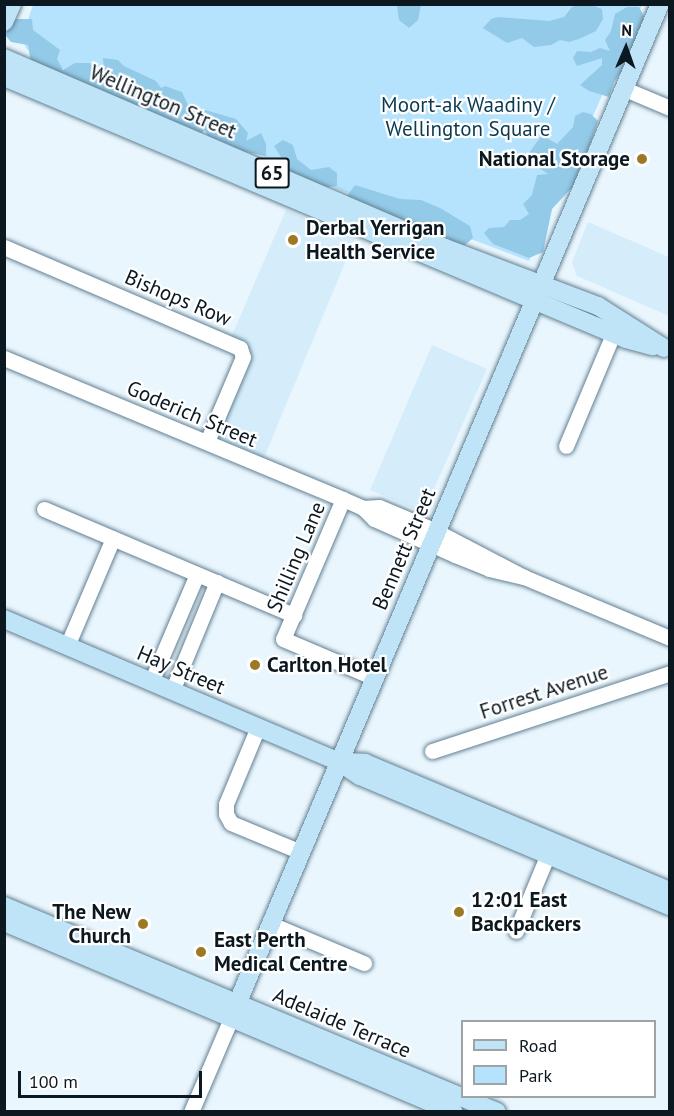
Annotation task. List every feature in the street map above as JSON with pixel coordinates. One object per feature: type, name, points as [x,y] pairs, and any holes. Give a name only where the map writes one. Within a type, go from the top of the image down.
[{"type":"main road","points":[[4,22],[12,4]]},
{"type":"main road","name":"Bennett Street","points":[[235,1010],[660,4]]},
{"type":"main road","name":"Wellington Street","points":[[4,58],[445,248],[538,292],[626,339],[667,349]]},
{"type":"main road","name":"Wellington Street","points":[[4,77],[538,292],[607,310],[667,349]]},
{"type":"main road","name":"Hay Street","points":[[4,619],[339,762],[360,776],[669,906]]},
{"type":"main road","name":"Hay Street","points":[[339,762],[365,763],[669,891]]},
{"type":"main road","name":"Adelaide Terrace","points":[[4,906],[235,1010],[453,1112]]},
{"type":"main road","name":"Adelaide Terrace","points":[[4,922],[497,1112]]},
{"type":"street","points":[[625,89],[669,108]]},
{"type":"street","name":"Bishops Row","points":[[4,247],[240,348],[243,357],[207,442]]},
{"type":"street","points":[[566,446],[613,333]]},
{"type":"street","name":"Goderich Street","points":[[4,358],[363,508],[379,507],[434,537],[669,638]]},
{"type":"street","name":"Shilling Lane","points":[[344,499],[283,639],[375,678]]},
{"type":"street","points":[[44,509],[294,615]]},
{"type":"street","points":[[67,646],[113,538]]},
{"type":"street","points":[[151,682],[197,574]]},
{"type":"street","points":[[172,691],[217,582]]},
{"type":"street","name":"Forrest Avenue","points":[[432,751],[669,673]]},
{"type":"street","points":[[258,727],[226,804],[226,814],[231,823],[301,852]]},
{"type":"street","points":[[516,931],[548,854]]},
{"type":"street","points":[[271,924],[364,963]]},
{"type":"street","name":"Bennett Street","points":[[191,1112],[235,1010]]},
{"type":"shaded area","points":[[397,5],[421,5],[418,20],[409,28],[399,20]]},
{"type":"shaded area","points":[[592,5],[602,9],[603,19],[596,31],[569,42],[560,40],[551,45],[534,47],[522,38],[507,43],[483,28],[491,19],[498,17],[549,21],[564,17],[572,7]]},
{"type":"shaded area","points":[[627,7],[639,7],[644,16],[636,49],[614,82],[609,97],[589,91],[580,85],[602,65],[602,58],[577,66],[573,58],[577,51],[591,52],[600,48],[610,51],[605,40],[611,31],[615,14]]},
{"type":"shaded area","points":[[13,19],[32,19],[33,30],[60,50],[57,59],[63,70],[75,63],[90,63],[96,75],[104,72],[103,58],[118,60],[124,66],[156,81],[161,88],[165,86],[182,92],[188,105],[236,119],[248,133],[246,141],[261,133],[266,144],[266,156],[246,152],[237,154],[211,143],[205,130],[197,137],[31,63],[28,45],[11,42],[5,35]]},
{"type":"shaded area","points":[[583,112],[591,114],[598,121],[578,181],[552,209],[543,252],[529,258],[493,244],[484,233],[489,228],[504,227],[510,220],[520,220],[529,214],[523,204],[532,195],[537,175],[548,174],[536,166],[529,153],[542,135],[557,144],[573,127],[575,116]]},
{"type":"shaded area","points":[[283,140],[293,145],[297,159],[311,170],[329,167],[337,173],[337,186],[323,188],[277,169],[281,157],[274,146]]},
{"type":"shaded area","points":[[355,185],[400,199],[421,200],[440,208],[470,226],[473,238],[464,246],[449,245],[439,234],[427,236],[345,199]]},
{"type":"shaded area","points":[[286,210],[355,239],[261,465],[207,442],[243,357],[229,342]]},
{"type":"shaded area","points":[[588,222],[669,257],[669,316],[577,276],[572,262]]},
{"type":"shaded area","points":[[432,345],[487,369],[426,507],[415,509],[370,490]]},
{"type":"green space","name":"Moort-ak Waadiny / Wellington Square","points":[[33,5],[642,5],[529,261],[340,190],[34,56],[26,48],[22,37]]},
{"type":"place","name":"National Storage","points":[[642,159]]},
{"type":"place","name":"Derbal Yerrigan Health Service","points":[[293,240]]},
{"type":"place","name":"Carlton Hotel","points":[[255,665]]},
{"type":"place","name":"12:01 East Backpackers","points":[[459,912]]},
{"type":"place","name":"The New Church","points":[[143,924]]},
{"type":"place","name":"East Perth Medical Centre","points":[[201,952]]}]
